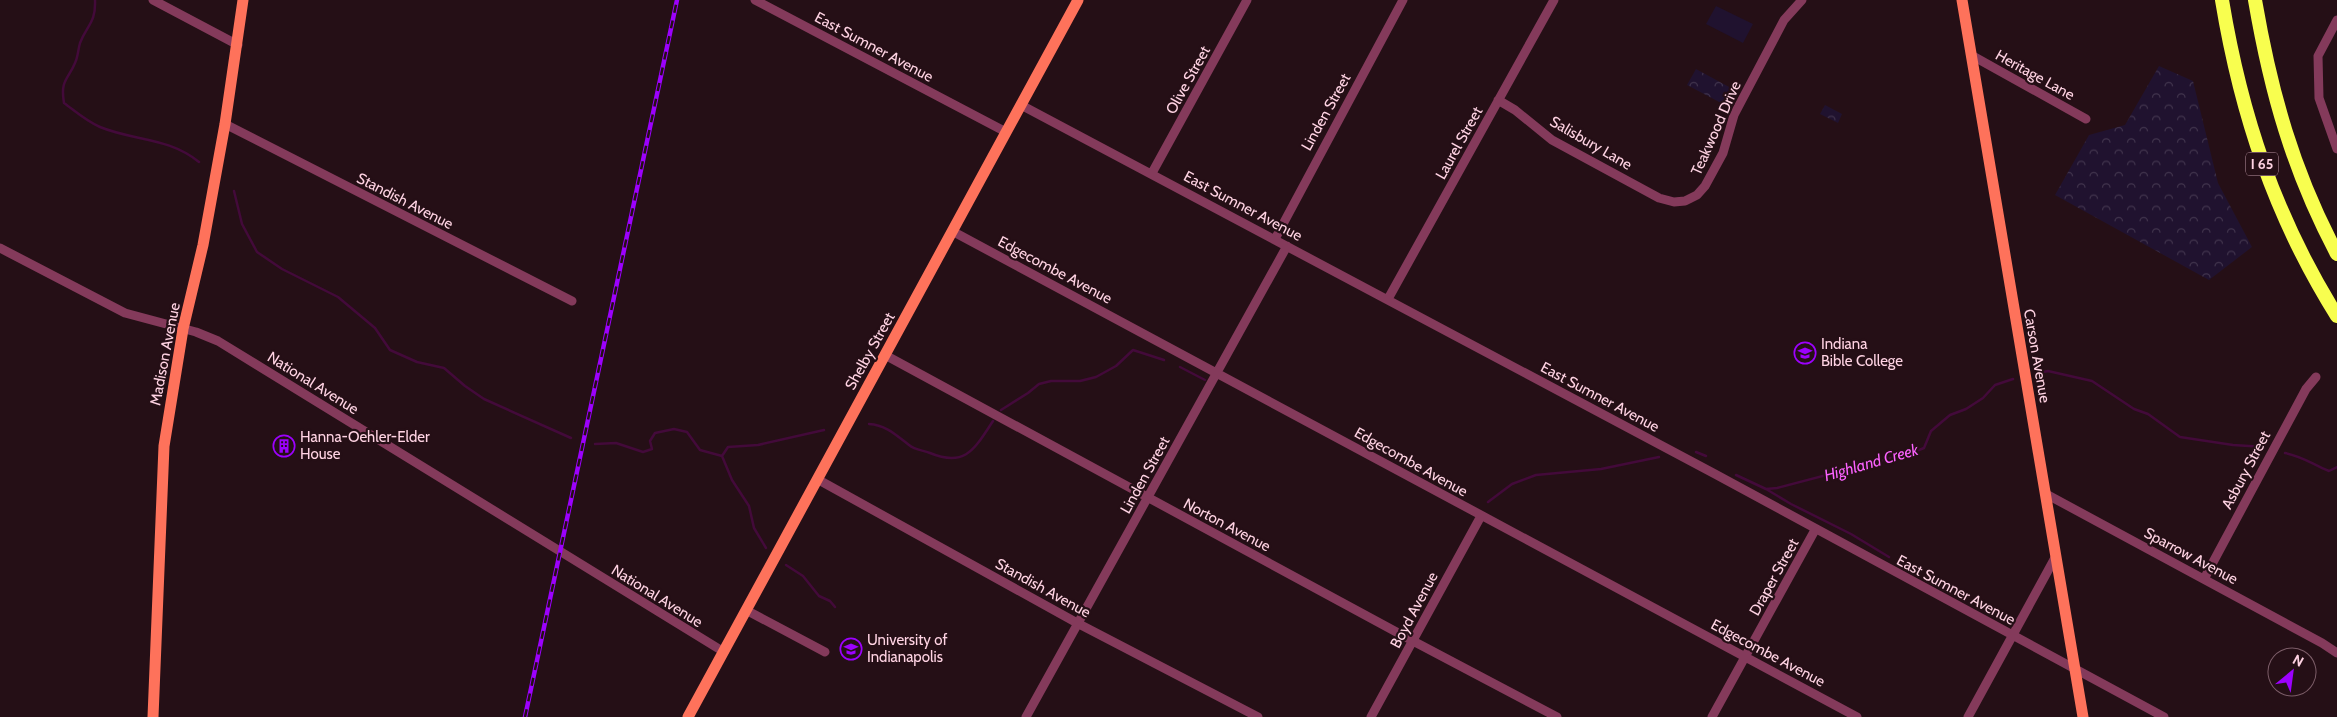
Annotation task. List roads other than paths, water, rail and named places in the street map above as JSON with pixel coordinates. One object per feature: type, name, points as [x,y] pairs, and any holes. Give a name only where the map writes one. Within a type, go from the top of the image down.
[{"type":"highway","name":"I 65","points":[[2222,0],[2238,84],[2268,179],[2305,260],[2337,316]]},
{"type":"highway","name":"I 65","points":[[2255,0],[2272,90],[2287,140],[2313,206],[2337,254]]},
{"type":"main road","name":"Madison Avenue","points":[[153,717],[163,461],[171,394],[183,329],[203,245],[238,45],[243,0]]},
{"type":"main road","name":"Shelby Street","points":[[688,717],[1078,0]]},
{"type":"main road","name":"Carson Avenue","points":[[1962,0],[2083,717]]},
{"type":"street","points":[[153,0],[238,45]]},
{"type":"street","name":"East Sumner Avenue","points":[[755,0],[1006,132]]},
{"type":"street","name":"Olive Street","points":[[1152,173],[1247,0]]},
{"type":"street","name":"Linden Street","points":[[1275,239],[1403,0]]},
{"type":"street","name":"Laurel Street","points":[[1388,299],[1554,0]]},
{"type":"street","name":"Teakwood Drive","points":[[1674,202],[1691,199],[1705,186],[1723,153],[1734,115],[1786,16],[1802,0]]},
{"type":"street","points":[[2337,20],[2318,56],[2321,108],[2337,150]]},
{"type":"street","name":"Heritage Lane","points":[[1971,55],[2086,119]]},
{"type":"street","name":"Salisbury Lane","points":[[1498,100],[1515,110],[1555,142],[1659,198],[1674,202]]},
{"type":"street","name":"East Sumner Avenue","points":[[1021,105],[1388,299],[2164,717]]},
{"type":"street","name":"Standish Avenue","points":[[225,124],[572,301]]},
{"type":"street","name":"Edgecombe Avenue","points":[[952,231],[1218,372],[1481,516],[1857,717]]},
{"type":"street","name":"Linden Street","points":[[1026,717],[1287,246]]},
{"type":"street","name":"National Avenue","points":[[0,248],[119,311],[204,335],[234,350],[724,652]]},
{"type":"street","name":"Norton Avenue","points":[[885,355],[1557,717]]},
{"type":"street","name":"Asbury Street","points":[[2204,579],[2306,388],[2316,377]]},
{"type":"street","name":"Standish Avenue","points":[[817,480],[1079,624],[1258,717]]},
{"type":"street","name":"Sparrow Avenue","points":[[2046,494],[2322,643],[2337,653]]},
{"type":"street","name":"Boyd Avenue","points":[[1371,717],[1481,516]]},
{"type":"street","name":"Draper Street","points":[[1712,717],[1815,530]]},
{"type":"street","points":[[1968,717],[2056,556]]},
{"type":"street","points":[[746,610],[825,652]]},
{"type":"waterway","name":"Highland Creek","points":[[95,0],[93,19],[80,43],[76,61],[65,81],[63,89],[64,103],[85,119],[100,127],[175,148],[199,162]]},
{"type":"waterway","name":"Highland Creek","points":[[234,191],[242,224],[257,252],[282,269],[338,297],[375,328],[390,350],[417,362],[444,368],[484,399],[571,438]]},
{"type":"waterway","name":"Highland Creek","points":[[1001,410],[1039,384],[1051,381],[1080,381],[1096,377],[1116,366],[1133,350],[1164,360]]},
{"type":"waterway","name":"Highland Creek","points":[[1180,367],[1205,380]]},
{"type":"waterway","name":"Highland Creek","points":[[2038,373],[2048,371],[2092,381],[2134,409],[2148,414],[2180,437],[2233,445],[2265,447]]},
{"type":"waterway","name":"Highland Creek","points":[[1736,475],[1766,489],[1777,488],[1914,452],[1924,448],[1931,431],[1950,415],[1966,409],[1983,398],[1995,385],[2013,379]]},
{"type":"waterway","name":"Highland Creek","points":[[869,424],[886,428],[914,448],[942,457],[952,458],[961,457],[975,447],[993,421]]},
{"type":"waterway","name":"Highland Creek","points":[[595,444],[616,443],[643,452],[652,449],[650,441],[655,433],[674,429],[687,432],[700,450],[722,456]]},
{"type":"waterway","name":"Highland Creek","points":[[722,456],[728,447],[758,445],[824,430]]},
{"type":"waterway","name":"Highland Creek","points":[[1696,452],[1706,456]]},
{"type":"waterway","name":"Highland Creek","points":[[2285,453],[2329,471],[2337,467]]},
{"type":"waterway","points":[[722,456],[732,480],[749,506],[754,528],[766,548]]},
{"type":"waterway","name":"Highland Creek","points":[[1488,502],[1512,484],[1536,475],[1601,469],[1659,457]]},
{"type":"waterway","points":[[1766,489],[1791,504],[1851,534],[1889,557]]},
{"type":"waterway","points":[[786,565],[803,576],[819,596],[830,601],[835,607]]},
{"type":"railway","points":[[525,717],[677,0]]},
{"type":"place","name":"Indiana Bible College","points":[[1805,353]]},
{"type":"place","name":"Hanna-Oehler-Elder House","points":[[284,446]]},
{"type":"place","name":"University of Indianapolis","points":[[851,649]]}]
